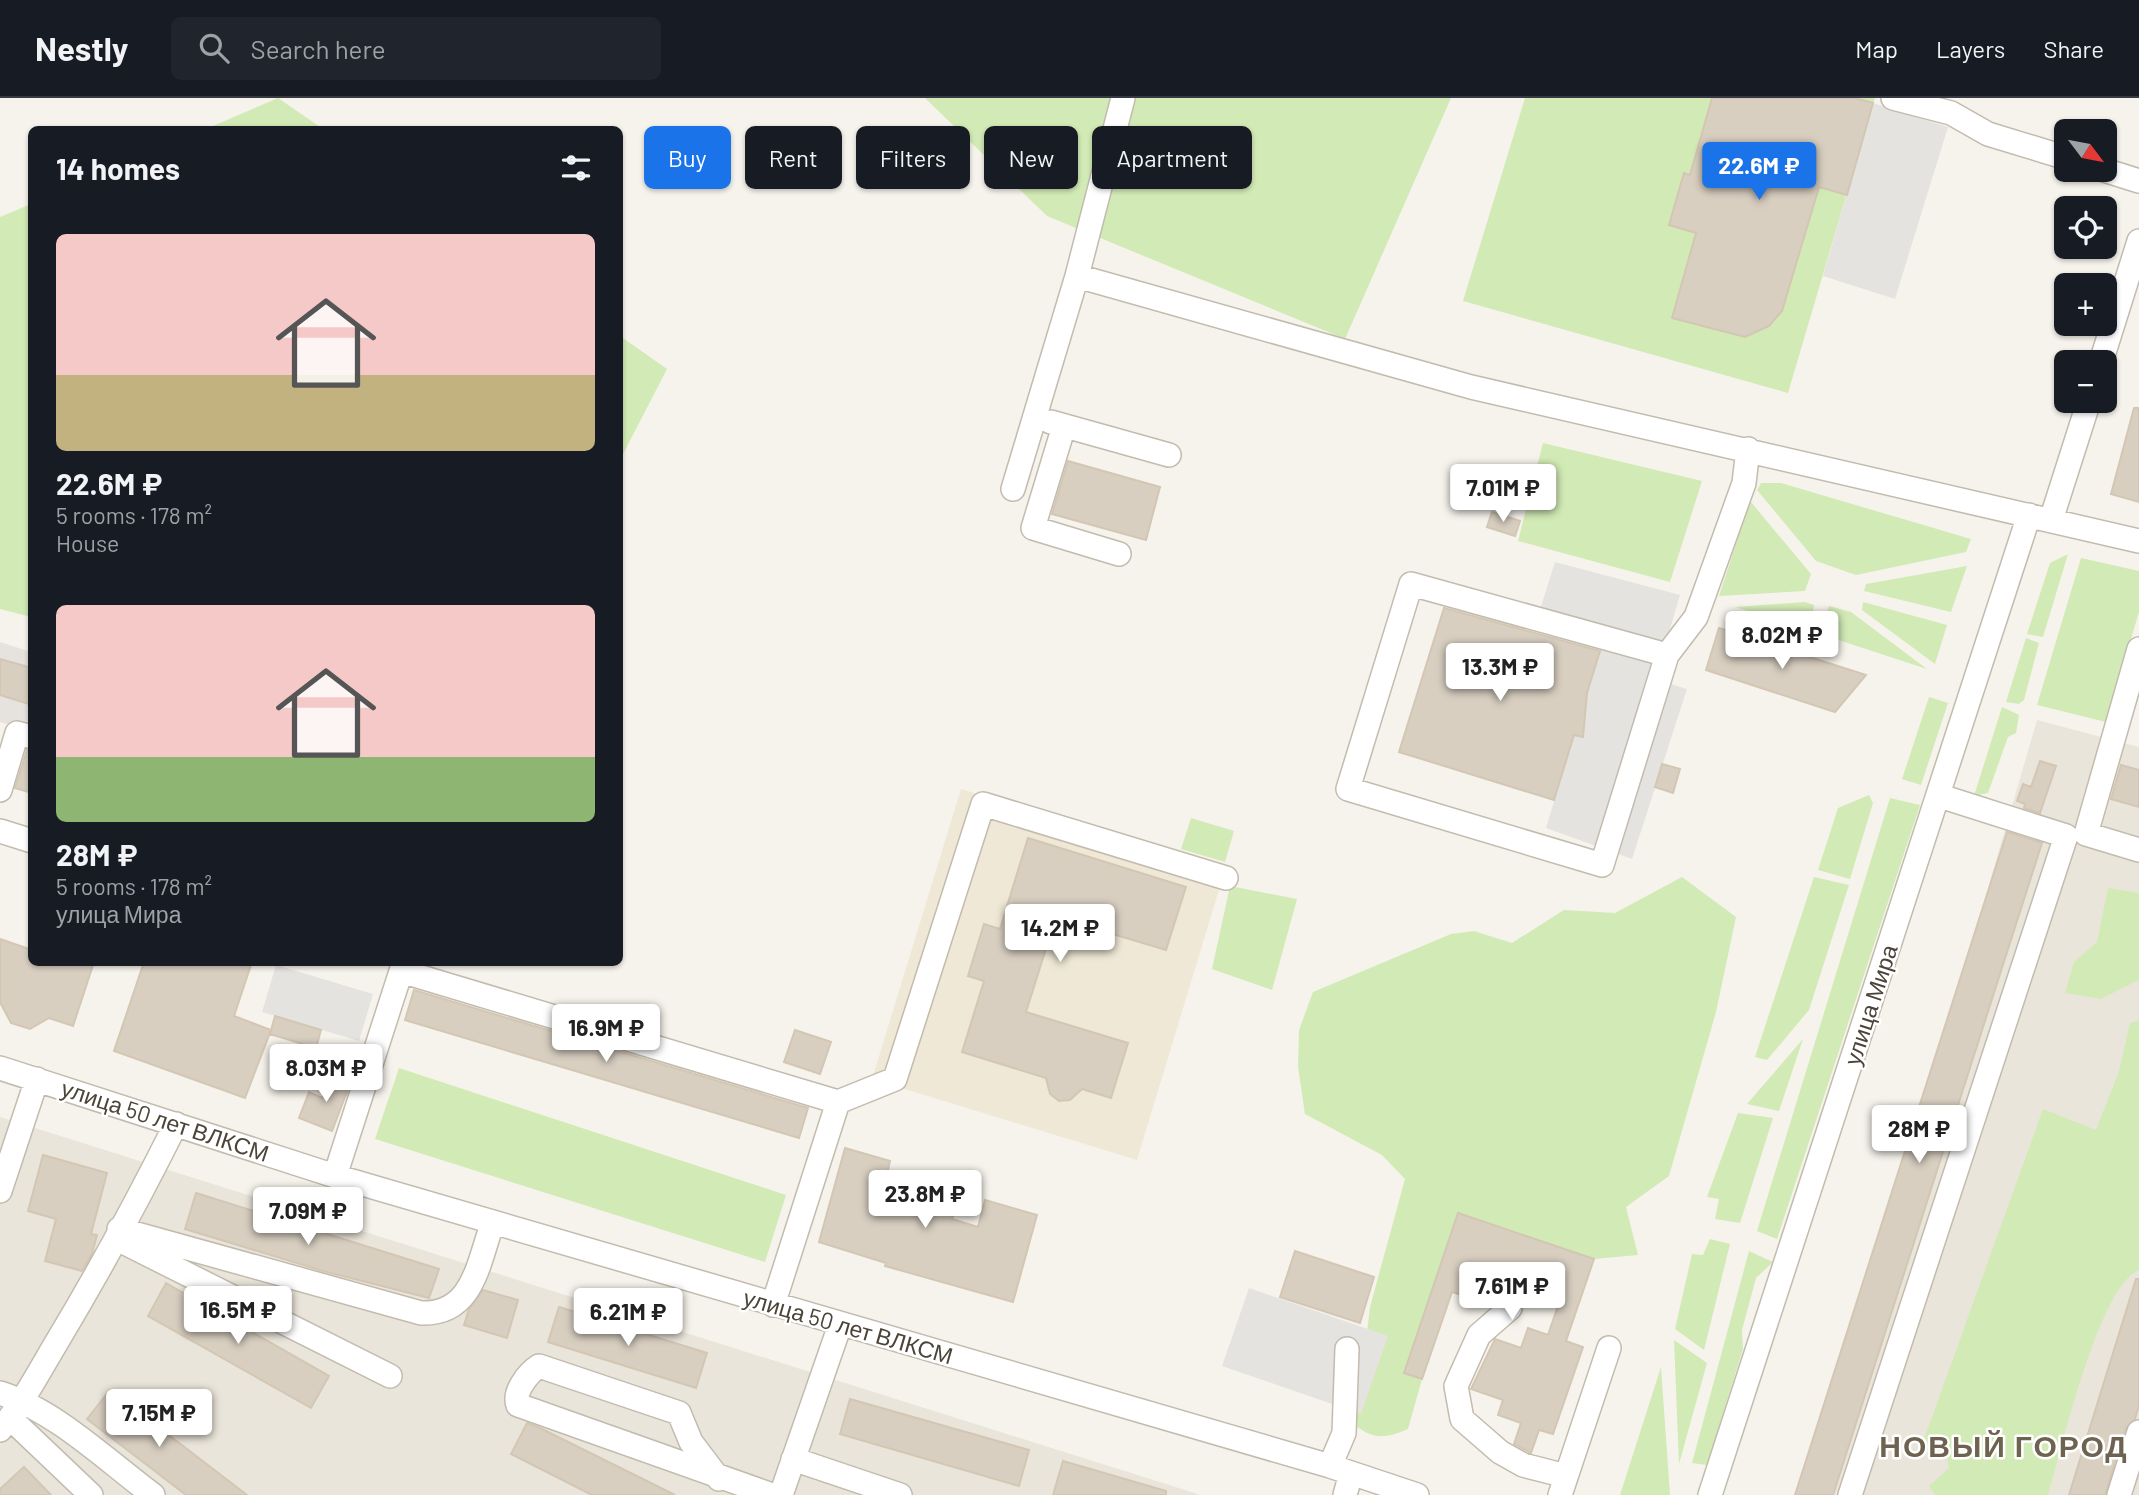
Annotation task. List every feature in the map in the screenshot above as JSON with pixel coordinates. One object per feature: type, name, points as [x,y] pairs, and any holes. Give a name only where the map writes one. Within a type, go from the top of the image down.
[{"type":"street","points":[[1013,489],[1077,276],[1123,98]]},
{"type":"street","points":[[1893,98],[1951,113],[1988,134],[2054,155]]},
{"type":"street","points":[[2118,174],[2139,181]]},
{"type":"street","points":[[2105,350],[2139,241]]},
{"type":"street","points":[[1077,276],[1471,387],[2139,541]]},
{"type":"street","name":"улица Мира","points":[[1710,1495],[1940,796],[2040,517],[2084,413]]},
{"type":"street","points":[[1035,418],[1169,455]]},
{"type":"street","points":[[1064,426],[1033,528],[1119,554]]},
{"type":"street","points":[[1667,655],[1411,584],[1348,789],[1602,865],[1667,655],[1696,617],[1744,483],[1748,449]]},
{"type":"street","points":[[2139,649],[2086,834],[2139,850]]},
{"type":"street","points":[[0,790],[17,733],[28,736]]},
{"type":"street","points":[[1850,1495],[2066,836],[1940,796]]},
{"type":"street","points":[[335,1175],[402,967],[838,1102],[895,1079],[983,804],[1226,878]]},
{"type":"street","points":[[0,831],[28,840]]},
{"type":"street","name":"улица 50 лет ВЛКСМ","points":[[0,1068],[335,1175],[840,1325],[1341,1469],[1417,1495]]},
{"type":"street","points":[[0,1191],[37,1079]]},
{"type":"street","points":[[773,1305],[838,1102]]},
{"type":"street","points":[[8,1410],[108,1256],[176,1124]]},
{"type":"street","points":[[118,1234],[421,1313],[435,1314],[453,1307],[465,1298],[493,1222]]},
{"type":"street","points":[[118,1234],[390,1376]]},
{"type":"street","points":[[1510,1308],[1479,1335],[1456,1385],[1462,1419],[1500,1452],[1563,1486],[1609,1348]]},
{"type":"street","points":[[781,1495],[840,1325]]},
{"type":"street","points":[[1345,1495],[1341,1469],[1347,1349]]},
{"type":"street","points":[[719,1479],[691,1442],[679,1413],[539,1366],[529,1374],[517,1394],[518,1405],[719,1479],[772,1495]]},
{"type":"street","points":[[8,1410],[91,1495]]},
{"type":"street","points":[[8,1410],[153,1495]]},
{"type":"street","points":[[2119,1495],[2139,1432]]},
{"type":"street","points":[[793,1460],[900,1495]]},
{"type":"shaded area","points":[[1873,103],[1948,127],[1895,299],[1823,276]]},
{"type":"shaded area","points":[[1555,562],[1680,595],[1655,679],[1687,689],[1632,859],[1546,828],[1574,735],[1583,737],[1587,693],[1602,644],[1537,619]]},
{"type":"shaded area","points":[[0,642],[28,651],[28,730],[0,722]]},
{"type":"shaded area","points":[[2037,720],[2139,747],[2139,1495],[1811,1495]]},
{"type":"shaded area","points":[[961,789],[1225,870],[1137,1160],[872,1079]]},
{"type":"shaded area","points":[[276,966],[373,994],[359,1041],[262,1012]]},
{"type":"shaded area","points":[[0,1117],[1201,1495],[0,1495]]},
{"type":"shaded area","points":[[1249,1288],[1388,1336],[1361,1414],[1222,1366]]},
{"type":"green space","points":[[278,98],[319,126],[213,126]]},
{"type":"green space","points":[[925,98],[1451,98],[1345,339],[1047,216],[1019,189],[1078,189],[1078,126],[984,126],[984,155],[970,142],[970,126],[954,126]]},
{"type":"green space","points":[[1525,98],[1875,98],[1788,393],[1463,301]]},
{"type":"green space","points":[[28,205],[28,616],[0,609],[0,217]]},
{"type":"green space","points":[[623,338],[667,369],[623,454]]},
{"type":"green space","points":[[1543,443],[1702,481],[1670,582],[1518,541]]},
{"type":"green space","points":[[1761,483],[1781,483],[1971,539],[1966,552],[1856,575],[1816,561],[1757,490]]},
{"type":"green space","points":[[1750,501],[1811,574],[1805,591],[1719,596]]},
{"type":"green space","points":[[2068,554],[2043,637],[2027,634],[2050,563]]},
{"type":"green space","points":[[2081,558],[2139,571],[2139,612],[2106,722],[2037,705]]},
{"type":"green space","points":[[1967,566],[1951,612],[1864,591],[1866,584]]},
{"type":"green space","points":[[1805,602],[1814,605],[1809,631],[1735,607]]},
{"type":"green space","points":[[1863,602],[1947,625],[1935,664],[1862,610]]},
{"type":"green space","points":[[1829,606],[1851,612],[1927,669],[1820,634]]},
{"type":"green space","points":[[2026,638],[2039,643],[2024,700],[2019,704],[2006,702]]},
{"type":"green space","points":[[1929,697],[1948,703],[1921,785],[1902,779]]},
{"type":"green space","points":[[2002,707],[2019,715],[2016,733],[2008,737],[1988,793],[1974,796]]},
{"type":"green space","points":[[1869,795],[1873,803],[1850,879],[1818,870],[1838,808]]},
{"type":"green space","points":[[1890,798],[1920,805],[1777,1239],[1757,1231]]},
{"type":"green space","points":[[1191,818],[1234,831],[1225,862],[1181,849]]},
{"type":"green space","points":[[1682,877],[1736,917],[1716,1012],[1669,1176],[1626,1207],[1638,1255],[1594,1259],[1458,1213],[1404,1373],[1422,1379],[1408,1429],[1383,1436],[1363,1431],[1347,1420],[1364,1358],[1370,1307],[1405,1179],[1382,1155],[1305,1114],[1298,1067],[1299,1030],[1313,992],[1451,934],[1474,931],[1512,943],[1564,910],[1615,913]]},
{"type":"green space","points":[[1814,877],[1849,885],[1809,1010],[1767,1060],[1755,1057]]},
{"type":"green space","points":[[1230,886],[1297,899],[1272,990],[1212,969]]},
{"type":"green space","points":[[2108,888],[2139,893],[2139,980],[2101,999],[2065,993],[2074,962],[2097,942]]},
{"type":"green space","points":[[2139,1020],[2139,1270],[2124,1283],[2109,1306],[2096,1337],[2072,1408],[2048,1495],[1935,1495],[1929,1486],[1949,1468],[1947,1456],[1923,1442],[2043,1109],[2096,1130],[2119,1071],[2130,1023]]},
{"type":"green space","points":[[1803,1039],[1779,1111],[1747,1104]]},
{"type":"green space","points":[[399,1068],[786,1195],[765,1262],[375,1139]]},
{"type":"green space","points":[[1738,1113],[1773,1118],[1740,1223],[1715,1219],[1719,1199],[1707,1197]]},
{"type":"green space","points":[[1710,1239],[1730,1244],[1704,1350],[1675,1329],[1692,1254],[1703,1255]]},
{"type":"green space","points":[[1749,1251],[1773,1262],[1756,1278],[1742,1330],[1743,1349],[1707,1465],[1692,1463]]},
{"type":"green space","points":[[1674,1340],[1707,1363],[1679,1464]]},
{"type":"green space","points":[[1661,1367],[1670,1495],[1620,1495]]},
{"type":"building","points":[[1712,98],[1855,98],[1873,103],[1847,195],[1819,187],[1782,311],[1769,326],[1745,337],[1672,318],[1696,233],[1669,225],[1684,173],[1690,175]]},
{"type":"building","points":[[2134,408],[2139,408],[2139,502],[2111,494]]},
{"type":"building","points":[[1068,461],[1160,487],[1146,540],[1052,514]]},
{"type":"building","points":[[1492,512],[1520,521],[1515,536],[1487,527]]},
{"type":"building","points":[[1444,608],[1600,651],[1587,693],[1583,737],[1574,735],[1554,800],[1399,752]]},
{"type":"building","points":[[1719,628],[1866,675],[1835,712],[1706,670]]},
{"type":"building","points":[[0,659],[28,667],[28,704],[0,695]]},
{"type":"building","points":[[27,750],[28,750],[28,792],[15,788]]},
{"type":"building","points":[[2040,761],[2056,766],[2040,813],[2024,808],[2025,804],[2017,801],[2023,784],[2031,787]]},
{"type":"building","points":[[1662,764],[1680,769],[1673,793],[1655,787]]},
{"type":"building","points":[[2121,765],[2139,770],[2139,807],[2111,799]]},
{"type":"building","points":[[2007,832],[2042,843],[1833,1495],[1795,1495]]},
{"type":"building","points":[[1028,838],[1186,887],[1166,950],[1056,917],[1026,1012],[1128,1043],[1111,1098],[1082,1089],[1070,1100],[1059,1101],[1050,1094],[1046,1078],[962,1052],[984,981],[968,976],[984,924],[1000,929]]},
{"type":"building","points":[[0,939],[28,949],[28,966],[93,966],[73,1026],[49,1018],[30,1029],[11,1023],[0,1002]]},
{"type":"building","points":[[143,966],[251,966],[234,1016],[271,1030],[245,1098],[114,1051]]},
{"type":"building","points":[[414,990],[808,1108],[799,1138],[405,1020]]},
{"type":"building","points":[[275,1016],[321,1030],[316,1048],[270,1034]]},
{"type":"building","points":[[795,1030],[831,1042],[820,1074],[784,1062]]},
{"type":"building","points":[[332,1074],[351,1081],[332,1131],[299,1118],[309,1092],[322,1098]]},
{"type":"building","points":[[845,1148],[890,1161],[886,1178],[958,1198],[952,1219],[978,1227],[985,1200],[1037,1215],[1013,1302],[885,1266],[886,1263],[819,1242]]},
{"type":"building","points":[[43,1155],[107,1173],[91,1234],[97,1235],[92,1254],[82,1271],[45,1261],[56,1219],[28,1211]]},
{"type":"building","points":[[196,1193],[439,1269],[429,1298],[323,1271],[185,1229]]},
{"type":"building","points":[[1458,1213],[1594,1259],[1566,1341],[1583,1347],[1553,1434],[1539,1430],[1531,1453],[1514,1444],[1521,1423],[1498,1415],[1503,1400],[1471,1389],[1495,1339],[1521,1348],[1528,1328],[1548,1335],[1563,1291],[1487,1265],[1475,1299],[1452,1292],[1422,1379],[1404,1373]]},
{"type":"building","points":[[1295,1251],[1374,1277],[1360,1323],[1280,1297]]},
{"type":"building","points":[[2136,1279],[2139,1279],[2139,1405],[2135,1419],[2126,1428],[2105,1495],[2069,1495]]},
{"type":"building","points":[[166,1283],[329,1376],[311,1408],[148,1316]]},
{"type":"building","points":[[483,1290],[518,1300],[507,1338],[464,1325],[469,1309]]},
{"type":"building","points":[[559,1307],[707,1353],[696,1388],[548,1342]]},
{"type":"building","points":[[110,1390],[247,1495],[186,1495],[87,1419]]},
{"type":"building","points":[[850,1399],[1029,1450],[1019,1486],[840,1434]]},
{"type":"building","points":[[527,1423],[675,1495],[592,1495],[511,1454]]},
{"type":"building","points":[[1063,1461],[1166,1491],[1166,1495],[1053,1495]]},
{"type":"building","points":[[24,1467],[51,1495],[0,1495],[0,1489]]},
{"type":"district","name":"НОВЫЙ ГОРОД","points":[[2004,1447]]}]
